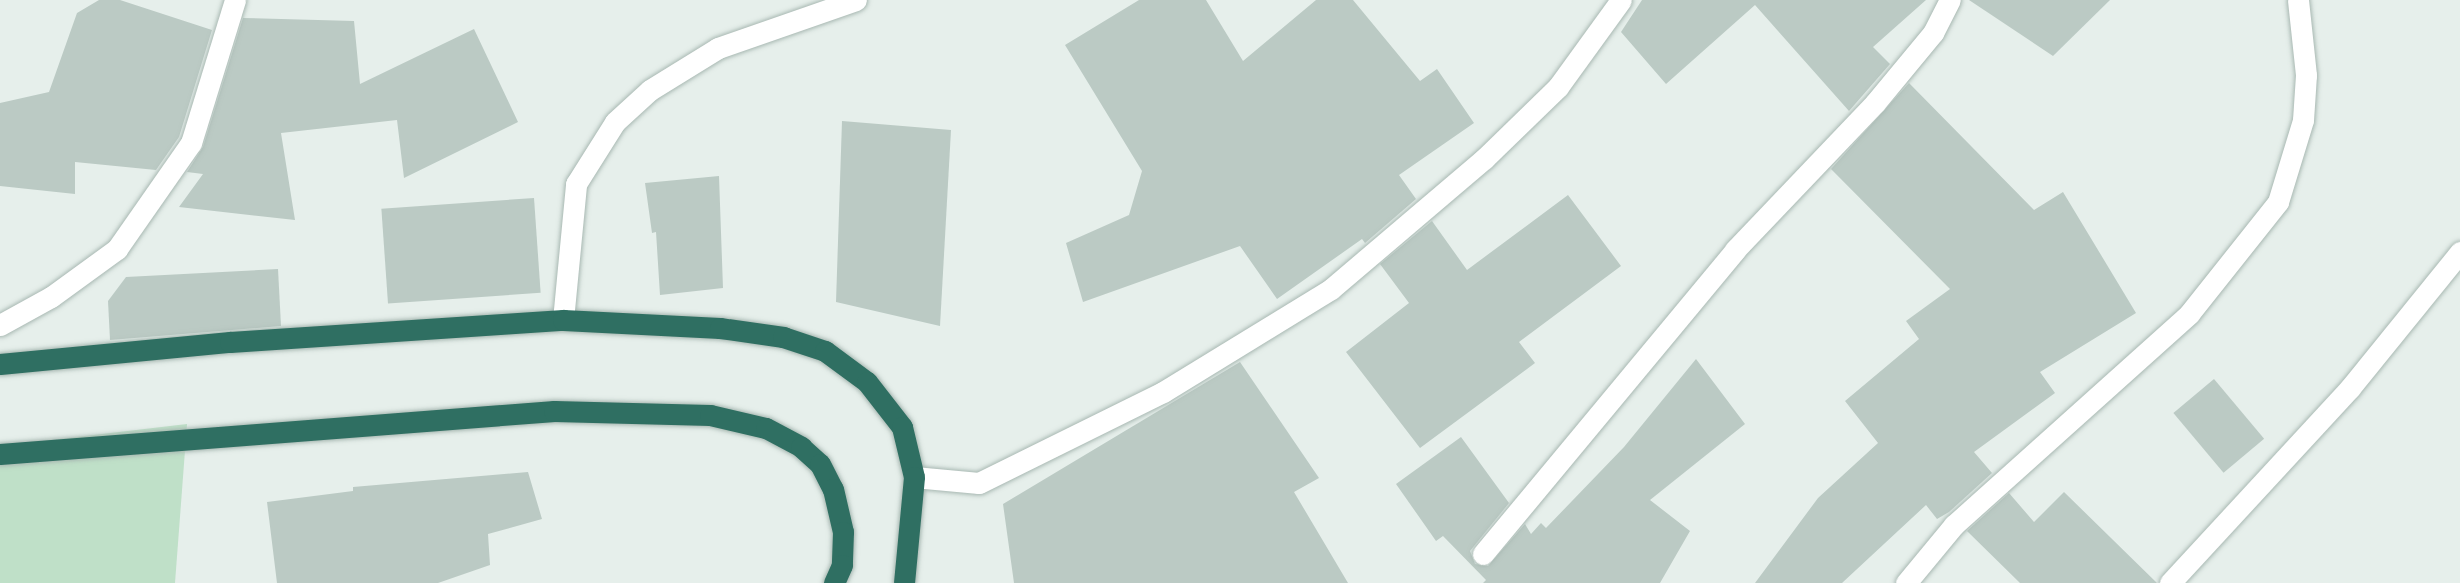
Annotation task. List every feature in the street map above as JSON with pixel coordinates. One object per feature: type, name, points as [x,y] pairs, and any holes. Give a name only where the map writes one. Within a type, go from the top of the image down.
[{"type":"highway","points":[[0,364],[230,342],[563,320],[720,328],[783,337],[825,351],[867,382],[902,426],[914,477],[904,583]]},
{"type":"highway","points":[[0,454],[554,411],[710,415],[766,428],[801,447],[820,464],[833,489],[843,532],[842,565],[834,583]]},
{"type":"street","points":[[0,325],[51,297],[117,249],[191,143],[235,0]]},
{"type":"street","points":[[563,320],[576,184],[615,122],[650,90],[718,48],[856,0]]},
{"type":"street","points":[[914,477],[979,484],[1163,392],[1331,289],[1454,186],[1558,87],[1621,0]]},
{"type":"street","points":[[1483,554],[1735,250],[1875,103],[1933,33],[1950,0]]},
{"type":"street","points":[[1906,583],[1954,525],[2189,314],[2278,202],[2303,121],[2306,75],[2298,0]]},
{"type":"street","points":[[2170,583],[2350,388],[2460,253]]},
{"type":"green space","points":[[187,424],[175,583],[0,583],[0,446]]},
{"type":"building","points":[[99,0],[120,0],[212,30],[179,137],[156,170],[75,162],[75,194],[0,186],[0,103],[49,92],[77,13]]},
{"type":"building","points":[[1139,0],[1206,0],[1243,61],[1316,0],[1353,0],[1420,81],[1437,69],[1474,123],[1399,175],[1416,199],[1365,243],[1362,239],[1277,299],[1240,246],[1083,302],[1066,243],[1129,215],[1142,171],[1065,45]]},
{"type":"building","points":[[1642,0],[1926,0],[1873,47],[1890,64],[1849,111],[1755,5],[1666,84],[1621,32]]},
{"type":"building","points":[[1969,0],[2110,0],[2053,56]]},
{"type":"building","points":[[243,18],[354,21],[360,84],[474,29],[518,122],[404,178],[397,120],[281,133],[295,220],[179,207],[203,174],[187,172],[203,147]]},
{"type":"building","points":[[1909,83],[2034,210],[2063,192],[2136,313],[2040,372],[2055,393],[1974,452],[1992,473],[1949,512],[1937,519],[1926,505],[1842,583],[1755,583],[1818,498],[1878,443],[1845,401],[1919,339],[1906,321],[1950,289],[1831,169]]},
{"type":"building","points":[[842,121],[951,130],[940,326],[836,302]]},
{"type":"building","points":[[719,176],[723,288],[660,295],[656,232],[652,233],[645,183]]},
{"type":"building","points":[[1568,195],[1621,266],[1519,342],[1535,363],[1420,448],[1346,352],[1409,303],[1380,264],[1432,221],[1467,270]]},
{"type":"building","points":[[534,198],[541,293],[388,303],[381,209]]},
{"type":"building","points":[[278,269],[281,326],[110,340],[108,301],[126,277]]},
{"type":"building","points":[[1696,359],[1745,424],[1650,500],[1690,531],[1660,583],[1483,583],[1486,580],[1443,536],[1436,541],[1396,484],[1461,437],[1509,503],[1470,551],[1475,564],[1488,566],[1525,524],[1531,534],[1541,523],[1546,528],[1624,447]]},
{"type":"building","points":[[1240,362],[1319,478],[1294,492],[1348,583],[1014,583],[1003,504]]},
{"type":"building","points":[[2214,379],[2264,439],[2224,473],[2173,413]]},
{"type":"building","points":[[528,472],[542,519],[488,534],[490,565],[438,583],[277,583],[267,502],[353,491],[353,487]]},
{"type":"building","points":[[2064,492],[2157,583],[2020,583],[1967,531],[2009,493],[2034,522]]}]
